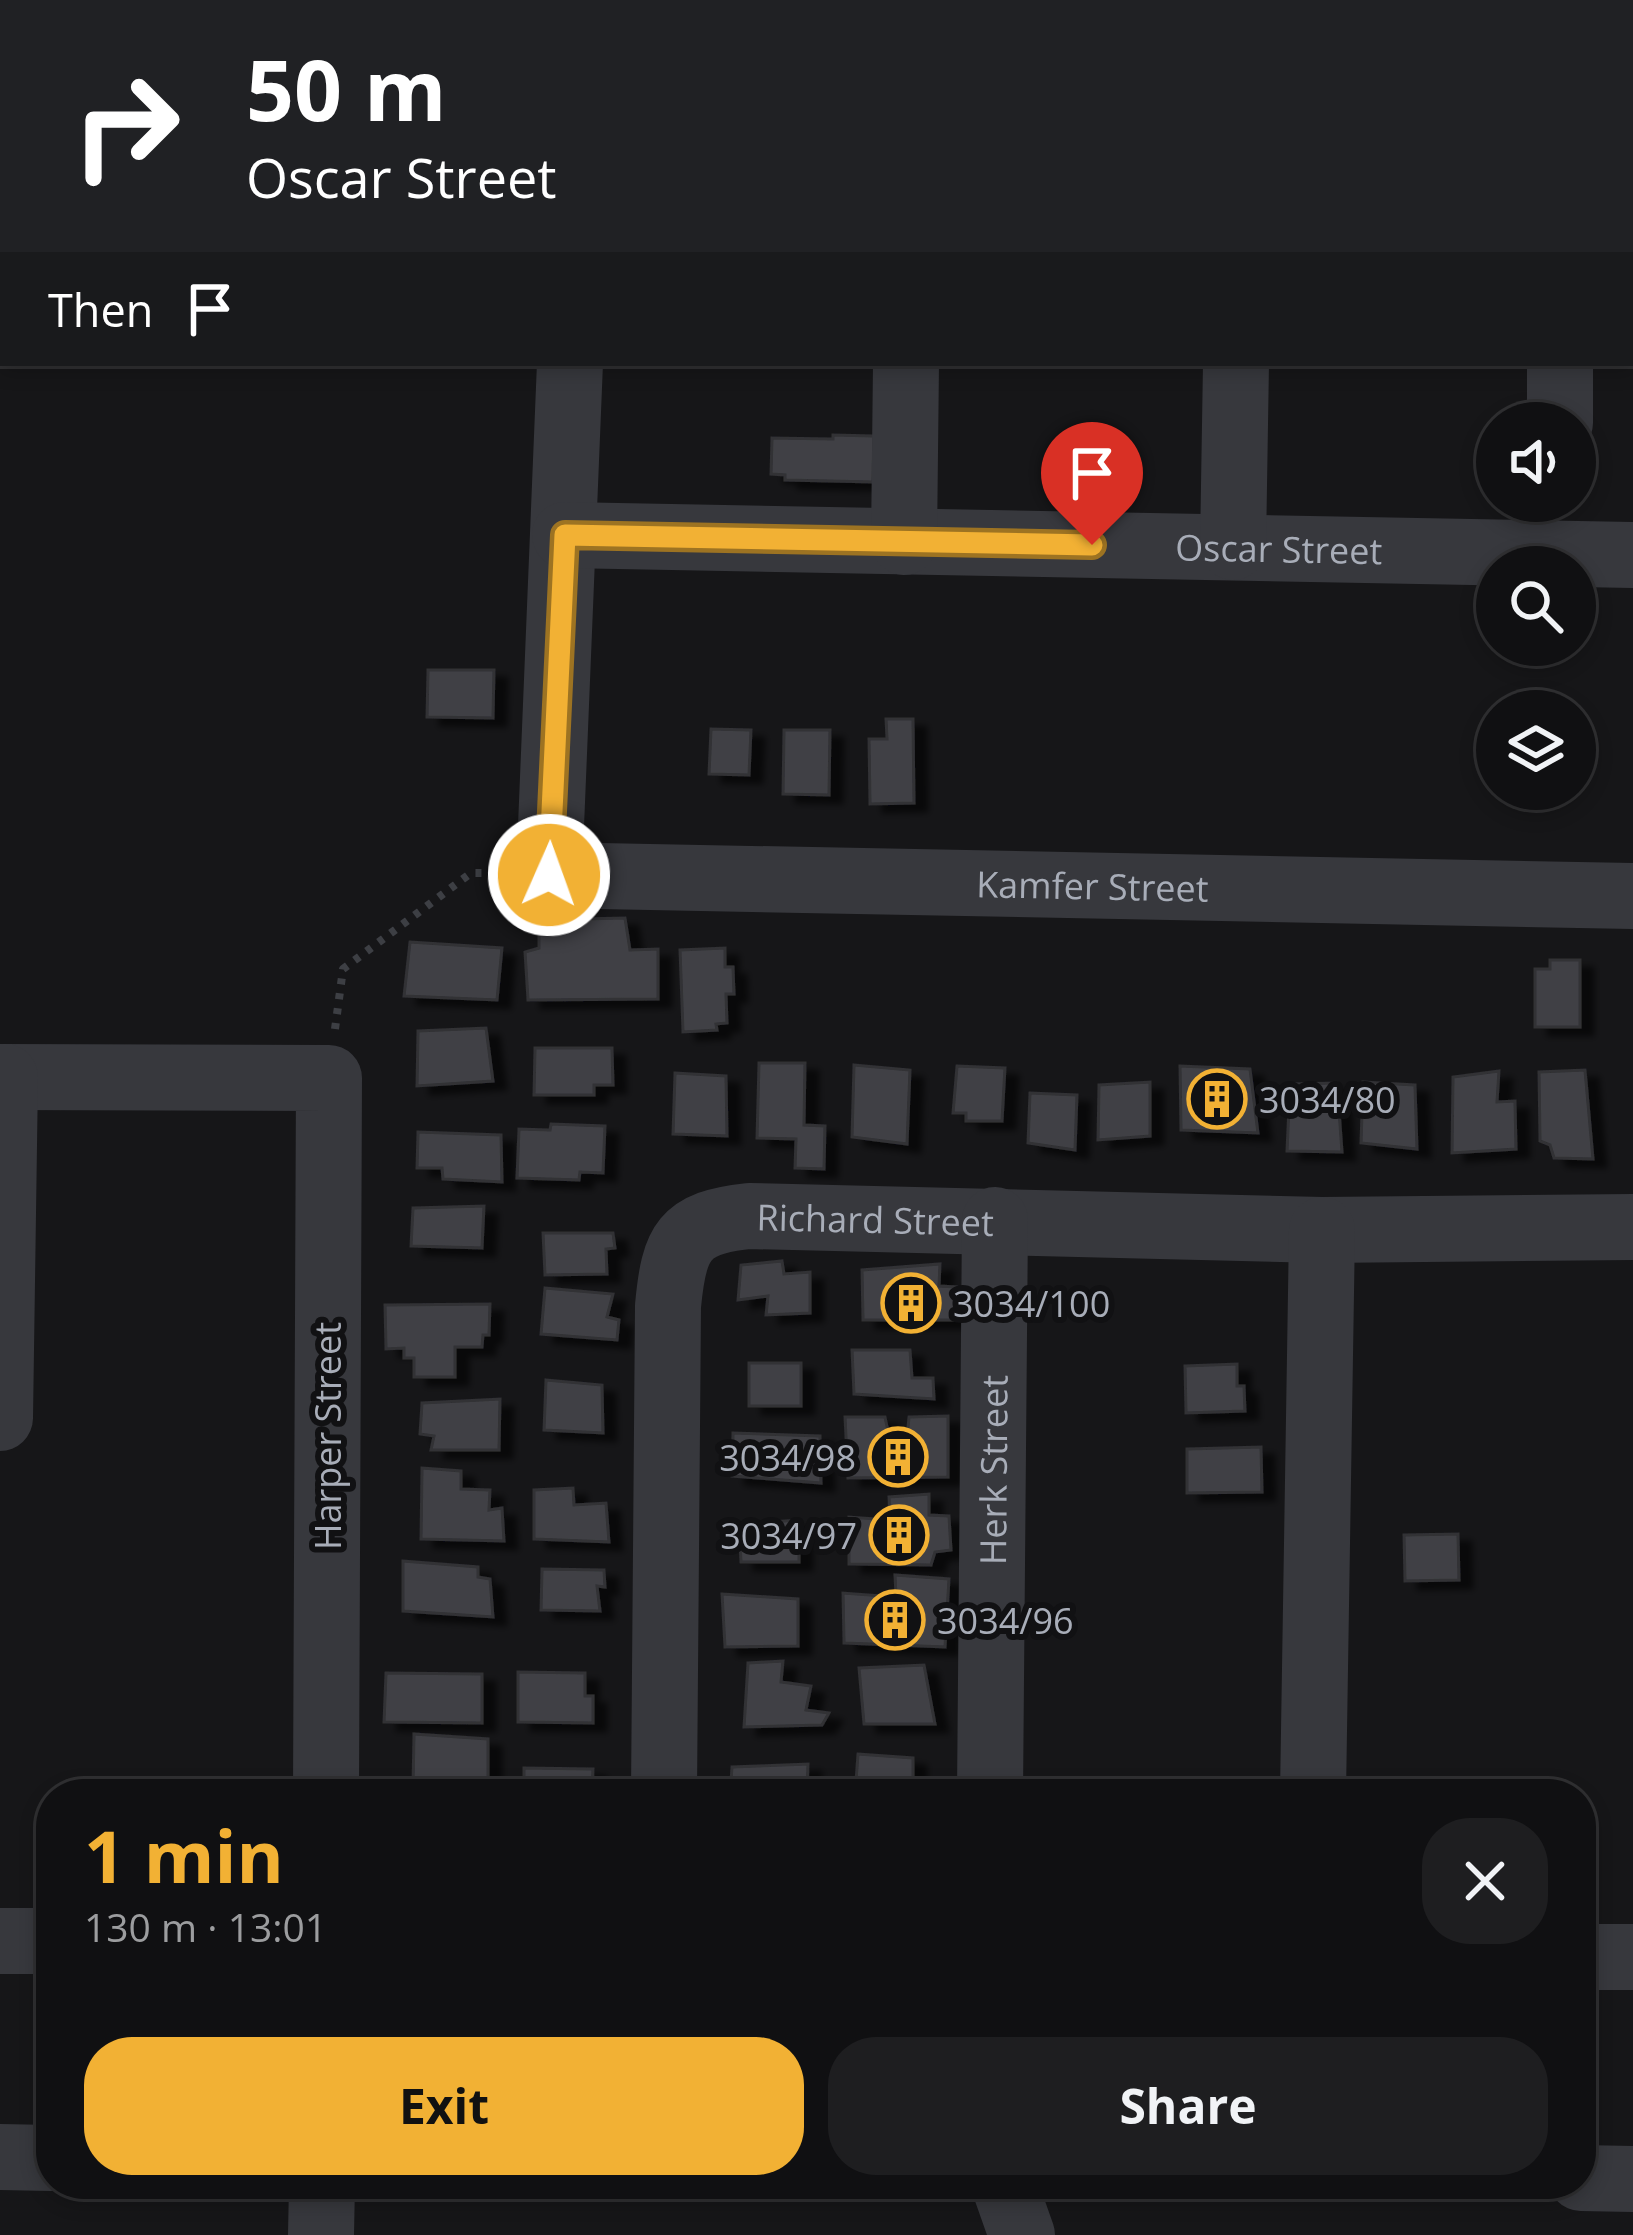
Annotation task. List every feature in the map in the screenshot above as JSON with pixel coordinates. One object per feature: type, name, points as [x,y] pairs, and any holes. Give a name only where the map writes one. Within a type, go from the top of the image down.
[{"type":"street","points":[[549,875],[570,366]]},
{"type":"street","points":[[904,542],[906,366]]},
{"type":"street","points":[[1234,547],[1236,366]]},
{"type":"street","points":[[1560,366],[1560,402]]},
{"type":"street","name":"Oscar Street","points":[[565,535],[1234,547],[1558,527],[1633,555]]},
{"type":"street","name":"Kamfer Street","points":[[549,875],[1633,896]]},
{"type":"street","points":[[0,1418],[3,1077],[328,1078]]},
{"type":"street","name":"Harper Street","points":[[326,1779],[328,1078]]},
{"type":"street","name":"Richard Street","points":[[664,1779],[668,1306],[678,1252],[692,1232],[711,1220],[749,1216],[995,1220],[1322,1230],[1633,1227]]},
{"type":"street","name":"Herk Street","points":[[991,1779],[995,1220]]},
{"type":"street","points":[[1313,1779],[1322,1230]]},
{"type":"street","points":[[0,1941],[36,1941]]},
{"type":"street","points":[[1596,1957],[1633,1958]]},
{"type":"street","points":[[0,2157],[36,2158]]},
{"type":"street","points":[[1596,2179],[1633,2179]]},
{"type":"street","points":[[321,2235],[322,2199]]},
{"type":"street","points":[[1009,2199],[1022,2235]]},
{"type":"path","points":[[328,1078],[343,969],[471,873],[549,875]]},
{"type":"building","points":[[833,435],[874,436],[873,482],[785,480],[785,475],[771,474],[772,438],[833,439]]},
{"type":"building","points":[[428,670],[494,670],[493,718],[427,717]]},
{"type":"building","points":[[886,719],[913,719],[914,803],[870,804],[869,739],[887,739]]},
{"type":"building","points":[[711,729],[751,730],[749,775],[709,774]]},
{"type":"building","points":[[784,730],[830,730],[829,795],[783,794]]},
{"type":"building","points":[[625,918],[630,950],[658,949],[658,999],[528,1000],[525,952],[539,948],[539,935],[578,928],[579,919]]},
{"type":"building","points":[[410,942],[502,948],[497,1000],[404,996]]},
{"type":"building","points":[[725,948],[725,967],[733,967],[734,994],[726,994],[727,1023],[716,1024],[717,1030],[683,1032],[680,950]]},
{"type":"building","points":[[1550,960],[1580,960],[1580,1027],[1535,1027],[1535,969],[1550,969]]},
{"type":"building","points":[[486,1028],[493,1081],[417,1086],[418,1031]]},
{"type":"building","points":[[535,1048],[612,1048],[613,1085],[594,1085],[594,1095],[534,1095]]},
{"type":"building","points":[[759,1063],[805,1063],[804,1125],[825,1126],[824,1169],[795,1168],[796,1139],[757,1138]]},
{"type":"building","points":[[854,1065],[910,1070],[907,1144],[852,1137]]},
{"type":"building","points":[[957,1066],[1005,1068],[1002,1121],[966,1121],[966,1113],[953,1113]]},
{"type":"building","name":"3034/80","points":[[1180,1066],[1250,1069],[1258,1133],[1181,1130]]},
{"type":"building","points":[[1585,1070],[1593,1159],[1554,1158],[1550,1145],[1540,1141],[1539,1072]]},
{"type":"building","points":[[1499,1071],[1497,1102],[1515,1101],[1516,1149],[1452,1153],[1453,1077]]},
{"type":"building","points":[[675,1073],[726,1076],[727,1136],[673,1134]]},
{"type":"building","points":[[1150,1082],[1150,1136],[1098,1140],[1099,1085]]},
{"type":"building","points":[[1363,1082],[1415,1085],[1417,1149],[1361,1143]]},
{"type":"building","points":[[1337,1083],[1342,1152],[1287,1151],[1290,1084]]},
{"type":"building","points":[[1030,1093],[1077,1095],[1075,1150],[1028,1143]]},
{"type":"building","points":[[551,1124],[605,1126],[603,1173],[580,1172],[579,1180],[517,1178],[519,1129],[550,1130]]},
{"type":"building","points":[[418,1132],[501,1135],[502,1182],[443,1179],[442,1168],[417,1168]]},
{"type":"building","points":[[484,1206],[482,1248],[411,1246],[413,1208]]},
{"type":"building","points":[[543,1233],[613,1233],[615,1248],[606,1249],[607,1274],[545,1275]]},
{"type":"building","points":[[782,1261],[784,1274],[810,1272],[810,1313],[766,1315],[768,1296],[738,1300],[741,1265]]},
{"type":"building","name":"3034/100","points":[[940,1264],[939,1286],[957,1287],[961,1320],[863,1320],[862,1270]]},
{"type":"building","points":[[545,1288],[613,1294],[607,1317],[619,1320],[617,1340],[541,1334]]},
{"type":"building","points":[[490,1304],[489,1335],[483,1335],[482,1347],[455,1347],[455,1377],[414,1377],[414,1358],[404,1358],[404,1348],[386,1349],[385,1305]]},
{"type":"building","points":[[852,1350],[910,1350],[912,1378],[933,1378],[934,1399],[854,1394]]},
{"type":"building","points":[[749,1363],[801,1363],[801,1406],[749,1406]]},
{"type":"building","points":[[1237,1364],[1237,1386],[1244,1386],[1245,1411],[1186,1413],[1185,1366]]},
{"type":"building","points":[[546,1380],[602,1385],[603,1433],[544,1430]]},
{"type":"building","points":[[500,1399],[499,1450],[431,1450],[434,1436],[420,1434],[422,1403]]},
{"type":"building","name":"3034/98","points":[[948,1416],[948,1477],[848,1478],[845,1417],[885,1417],[889,1436],[907,1438],[909,1417]]},
{"type":"building","points":[[733,1433],[820,1436],[821,1483],[732,1476]]},
{"type":"building","points":[[1261,1447],[1262,1492],[1187,1493],[1187,1449]]},
{"type":"building","points":[[422,1468],[461,1471],[461,1489],[490,1490],[489,1510],[502,1508],[504,1541],[421,1539]]},
{"type":"building","points":[[573,1488],[574,1505],[606,1503],[609,1542],[534,1539],[534,1490]]},
{"type":"building","name":"3034/97","points":[[929,1494],[929,1515],[949,1516],[951,1550],[935,1552],[931,1565],[849,1564],[849,1517],[890,1520],[889,1497]]},
{"type":"building","points":[[799,1520],[799,1562],[741,1562],[739,1524]]},
{"type":"building","points":[[1458,1534],[1459,1580],[1405,1581],[1404,1535]]},
{"type":"building","points":[[403,1561],[478,1567],[478,1577],[490,1579],[493,1617],[403,1611]]},
{"type":"building","points":[[542,1569],[604,1570],[605,1587],[597,1586],[600,1611],[541,1610]]},
{"type":"building","name":"3034/96","points":[[895,1575],[949,1579],[945,1647],[844,1643],[843,1593],[896,1597]]},
{"type":"building","points":[[722,1594],[798,1599],[798,1646],[725,1647]]},
{"type":"building","points":[[783,1661],[781,1682],[811,1686],[806,1710],[829,1713],[822,1725],[744,1727],[748,1663]]},
{"type":"building","points":[[924,1665],[935,1724],[864,1724],[859,1668]]},
{"type":"building","points":[[518,1672],[585,1673],[585,1696],[593,1696],[593,1723],[518,1722]]},
{"type":"building","points":[[386,1673],[482,1674],[482,1723],[384,1722]]},
{"type":"building","points":[[414,1734],[488,1739],[488,1779],[413,1779]]},
{"type":"building","points":[[858,1754],[913,1758],[913,1779],[856,1779]]},
{"type":"building","points":[[808,1764],[808,1779],[731,1779],[732,1767]]},
{"type":"building","points":[[524,1768],[593,1769],[593,1779],[524,1779]]},
{"type":"place","name":"3034/80","points":[[1217,1099]]},
{"type":"place","name":"3034/100","points":[[911,1303]]},
{"type":"place","name":"3034/98","points":[[898,1457]]},
{"type":"place","name":"3034/97","points":[[899,1535]]},
{"type":"place","name":"3034/96","points":[[895,1620]]},
{"type":"route","points":[[549,875],[565,535],[1092,545]]}]
